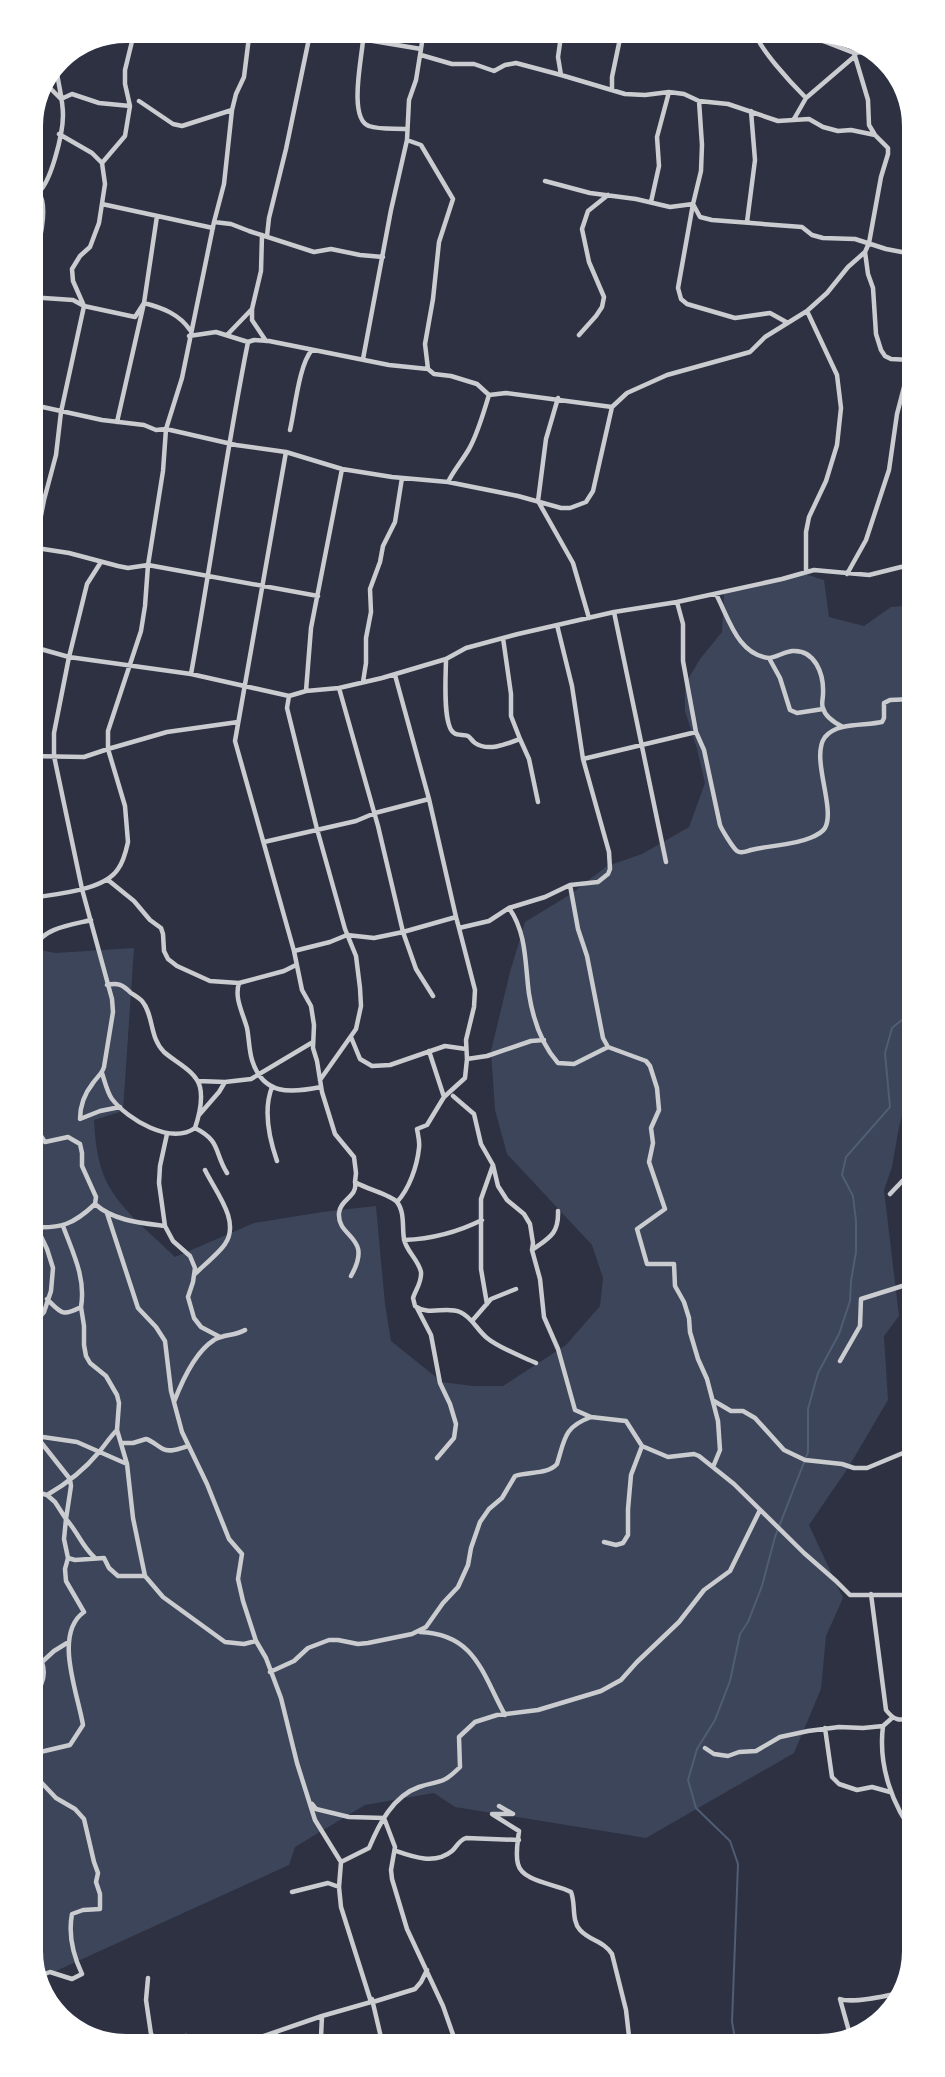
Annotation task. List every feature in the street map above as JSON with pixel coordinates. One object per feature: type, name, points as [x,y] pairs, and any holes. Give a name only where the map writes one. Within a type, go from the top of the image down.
[{"type":"street","points":[[102,163],[126,136],[130,106],[125,84],[125,70],[132,39]]},
{"type":"street","points":[[39,897],[82,889],[108,880],[118,869],[128,842],[125,806],[108,748],[108,731],[143,622],[148,565],[163,471],[166,429],[182,378],[224,184],[232,110],[244,76],[249,39]]},
{"type":"street","points":[[267,341],[252,320],[252,304],[261,271],[264,236],[309,39],[365,40],[421,49]]},
{"type":"street","points":[[363,359],[391,210],[407,140],[409,100],[416,80],[422,39]]},
{"type":"street","points":[[561,39],[558,57],[561,75]]},
{"type":"street","points":[[612,89],[612,77],[620,39]]},
{"type":"street","points":[[758,39],[792,84],[806,98]]},
{"type":"street","points":[[816,39],[855,55]]},
{"type":"street","points":[[365,40],[357,94],[361,121],[368,126],[407,129]]},
{"type":"street","points":[[794,119],[806,98],[855,55],[866,53]]},
{"type":"street","points":[[421,55],[452,64],[474,64],[494,70],[516,63],[636,95],[669,92],[684,94],[699,101],[728,104],[778,121],[809,119],[823,127],[838,131],[851,130],[875,135]]},
{"type":"street","points":[[39,406],[144,425],[156,430],[166,429],[286,452],[342,469],[448,482],[538,501],[551,506],[570,508],[586,502],[593,491],[612,407],[627,393],[667,375],[750,352],[765,337],[807,311],[865,252],[869,243],[888,148],[869,125],[868,100],[855,55]]},
{"type":"street","points":[[39,237],[44,214],[43,199],[39,192],[52,168],[63,118],[57,73]]},
{"type":"street","points":[[48,86],[62,99]]},
{"type":"street","points":[[651,202],[659,166],[657,137],[669,92]]},
{"type":"street","points":[[62,99],[72,94],[99,103],[130,106]]},
{"type":"street","points":[[138,101],[173,124],[182,126],[232,110]]},
{"type":"street","points":[[699,101],[701,171],[678,288],[681,299],[687,304],[735,318],[770,313],[788,322]]},
{"type":"street","points":[[747,222],[755,160],[751,111]]},
{"type":"street","points":[[39,520],[56,455],[61,412],[84,306],[73,281],[72,269],[80,256],[90,247],[99,223],[105,176],[102,163],[92,153],[60,134]]},
{"type":"street","points":[[407,140],[421,145],[453,199],[439,242],[433,299],[425,344],[428,369]]},
{"type":"street","points":[[545,181],[670,207],[693,204]]},
{"type":"street","points":[[579,335],[602,307],[604,297],[589,262],[582,229],[588,211],[608,195]]},
{"type":"street","points":[[102,204],[214,225],[231,224],[314,252],[331,249],[383,257]]},
{"type":"street","points":[[693,204],[700,217],[712,220],[802,227],[812,235],[823,238],[855,239],[906,253]]},
{"type":"street","points":[[117,422],[144,303],[158,216]]},
{"type":"street","points":[[865,252],[867,274],[873,288],[876,334],[881,350],[885,356],[906,359]]},
{"type":"street","points":[[39,298],[73,300],[84,306],[135,317],[144,303]]},
{"type":"street","points":[[144,303],[170,311],[184,321],[190,333]]},
{"type":"street","points":[[227,335],[252,309]]},
{"type":"street","points":[[806,572],[806,532],[809,517],[826,481],[837,445],[841,408],[837,375],[807,311]]},
{"type":"street","points":[[190,333],[216,332],[248,342],[267,341],[428,369],[434,374],[477,384],[489,395],[506,393],[525,397],[558,398],[612,407]]},
{"type":"street","points":[[191,675],[248,342]]},
{"type":"street","points":[[291,430],[301,371],[306,356],[312,350]]},
{"type":"street","points":[[847,574],[866,540],[889,470],[897,414],[906,381]]},
{"type":"street","points":[[448,482],[477,432],[489,395]]},
{"type":"street","points":[[558,398],[546,439],[538,501],[573,563],[590,618]]},
{"type":"street","points":[[286,452],[235,741],[294,951],[302,990],[313,1013],[313,1042],[321,1087],[335,1134],[354,1157],[357,1188],[339,1213],[342,1225],[353,1238],[359,1253],[359,1259],[351,1276]]},
{"type":"street","points":[[306,691],[311,628],[342,469]]},
{"type":"street","points":[[363,682],[366,638],[371,612],[370,589],[383,546],[395,522],[402,478]]},
{"type":"street","points":[[39,548],[128,568],[148,565],[318,596]]},
{"type":"street","points":[[101,562],[87,584],[69,657],[54,733],[54,756],[82,889],[113,1012],[102,1073],[89,1088],[80,1119],[100,1111],[120,1107]]},
{"type":"street","points":[[39,649],[69,657],[191,675],[289,696],[306,691],[339,688],[394,675],[446,659],[466,648],[557,625],[614,612],[716,594],[806,572],[821,569],[847,574],[869,574],[904,565],[906,572]]},
{"type":"street","points":[[716,594],[742,644],[758,656],[770,658],[795,651],[806,652],[812,656],[821,677],[823,709],[832,720],[843,727]]},
{"type":"street","points":[[677,602],[683,624],[682,661],[696,732],[704,750],[720,825],[724,835],[737,851],[799,842],[822,832],[827,822],[821,766],[822,745],[827,735],[843,727],[882,722],[884,703],[891,700],[906,699]]},
{"type":"street","points":[[614,612],[666,862]]},
{"type":"street","points":[[459,928],[489,921],[509,908],[545,897],[570,885],[598,882],[608,874],[610,869],[609,852],[583,759],[572,686],[557,625]]},
{"type":"street","points":[[503,638],[511,694],[511,716],[529,759],[538,802]]},
{"type":"street","points":[[770,658],[780,678],[790,710],[797,713],[823,709]]},
{"type":"street","points":[[446,659],[445,690],[448,723],[455,734],[468,736],[475,743],[488,747],[520,739]]},
{"type":"street","points":[[394,675],[429,799],[456,917],[476,990],[466,1049],[465,1078],[444,1097],[426,1125],[417,1129],[420,1147],[404,1195],[397,1202]]},
{"type":"street","points":[[339,688],[375,813],[403,932],[416,969],[433,996]]},
{"type":"street","points":[[289,696],[287,708],[290,725],[316,830],[346,934],[356,956],[361,1006],[356,1029],[320,1080]]},
{"type":"street","points":[[39,756],[84,758],[108,748],[167,732],[238,722]]},
{"type":"street","points":[[583,759],[696,732]]},
{"type":"street","points":[[264,842],[356,821],[375,813],[429,799]]},
{"type":"street","points":[[108,880],[134,901],[150,920],[161,928],[164,951],[168,959],[177,966],[210,981],[239,983],[284,971],[296,965]]},
{"type":"street","points":[[570,885],[578,929],[587,956],[600,1028],[608,1047]]},
{"type":"street","points":[[509,908],[515,916],[525,947],[529,995],[533,1013],[543,1040],[558,1064],[574,1064],[608,1047],[646,1061],[650,1066],[657,1088],[659,1110],[651,1128],[653,1143],[649,1162],[665,1209],[637,1229],[647,1264],[674,1264],[675,1286],[684,1302],[698,1359],[707,1379],[718,1421],[720,1450],[713,1467]]},
{"type":"street","points":[[294,951],[330,942],[346,934],[374,938],[456,917]]},
{"type":"street","points":[[39,941],[55,929],[91,920]]},
{"type":"street","points":[[239,983],[237,996],[248,1030],[252,1060],[260,1075],[272,1087],[291,1092],[321,1087]]},
{"type":"street","points":[[102,1073],[107,1091],[120,1107],[140,1122],[167,1134],[181,1135],[195,1128],[199,1116],[198,1081],[156,1041],[142,1002],[122,984],[107,985]]},
{"type":"street","points":[[351,1037],[360,1059],[372,1066],[390,1065],[445,1046],[466,1049]]},
{"type":"street","points":[[467,1059],[487,1056],[531,1041],[543,1040]]},
{"type":"street","points":[[198,1081],[225,1082],[251,1079],[313,1042]]},
{"type":"street","points":[[429,1051],[444,1097]]},
{"type":"street","points":[[199,1116],[225,1082]]},
{"type":"street","points":[[272,1087],[267,1110],[277,1161]]},
{"type":"street","points":[[453,1096],[474,1114],[481,1144],[493,1165],[498,1186],[507,1200],[524,1214],[530,1224],[532,1250],[540,1279],[544,1317],[558,1349],[574,1410],[591,1417],[626,1421],[642,1446],[668,1457],[694,1454],[734,1484],[850,1595],[906,1595]]},
{"type":"street","points":[[195,1128],[205,1133],[215,1143],[218,1157],[227,1173]]},
{"type":"street","points":[[39,1133],[45,1142],[68,1137],[80,1144],[82,1166],[96,1197],[96,1204],[82,1216],[63,1226],[39,1228]]},
{"type":"street","points":[[167,1134],[159,1183],[165,1226],[173,1241],[190,1256],[195,1268],[188,1297],[194,1318],[201,1327],[220,1337]]},
{"type":"street","points":[[487,1304],[481,1269],[481,1199],[493,1165]]},
{"type":"street","points":[[195,1274],[225,1245],[230,1232],[224,1204],[206,1170]]},
{"type":"street","points":[[890,1194],[906,1177]]},
{"type":"street","points":[[355,1182],[397,1202],[402,1218],[404,1240],[413,1253],[420,1271],[421,1280],[412,1298],[431,1335],[440,1383],[456,1424],[454,1438],[437,1458]]},
{"type":"street","points":[[96,1204],[107,1213],[165,1226]]},
{"type":"street","points":[[532,1250],[549,1238],[559,1225],[558,1211]]},
{"type":"street","points":[[107,1213],[138,1308],[156,1327],[165,1341],[174,1402],[182,1432],[207,1484],[229,1539],[242,1554],[238,1579],[256,1641],[266,1658],[281,1698],[297,1763],[315,1820],[341,1862],[339,1887],[341,1907],[371,2001],[258,2038]]},
{"type":"street","points":[[404,1240],[452,1232],[482,1220]]},
{"type":"street","points":[[63,1226],[81,1274],[83,1294],[81,1307],[87,1356],[90,1363],[106,1376],[119,1403],[117,1430],[127,1464],[133,1518],[145,1576],[163,1597],[225,1642],[244,1644],[256,1641]]},
{"type":"street","points":[[39,1236],[53,1264],[51,1291],[44,1312],[39,1318]]},
{"type":"street","points":[[840,1361],[860,1326],[861,1299],[906,1285]]},
{"type":"street","points":[[472,1321],[487,1304],[500,1294],[516,1289]]},
{"type":"street","points":[[47,1299],[63,1313],[69,1313],[81,1307]]},
{"type":"street","points":[[417,1308],[458,1311],[472,1321],[492,1342],[536,1363]]},
{"type":"street","points":[[174,1402],[190,1366],[212,1342],[220,1337],[234,1336],[245,1330]]},
{"type":"street","points":[[714,1401],[731,1411],[743,1411],[755,1418],[784,1450],[805,1460],[867,1468],[906,1451]]},
{"type":"street","points":[[270,1672],[294,1661],[308,1648],[329,1640],[358,1644],[417,1632],[426,1628],[443,1603],[458,1587],[468,1565],[480,1522],[489,1509],[502,1498],[515,1476],[553,1468],[557,1464],[569,1428],[578,1421],[591,1417]]},
{"type":"street","points":[[47,1495],[70,1479],[99,1452],[117,1430]]},
{"type":"street","points":[[39,1437],[76,1442],[127,1464]]},
{"type":"street","points":[[122,1443],[129,1444],[146,1439],[158,1444],[162,1449],[188,1446]]},
{"type":"street","points":[[39,1442],[70,1479],[64,1539],[68,1558],[65,1569],[66,1581],[84,1612],[76,1618],[67,1643],[83,1725],[70,1745],[39,1752]]},
{"type":"street","points":[[604,1542],[616,1545],[623,1543],[628,1535],[632,1475],[642,1446]]},
{"type":"street","points":[[40,1493],[47,1495],[55,1502],[78,1533],[87,1551],[94,1557]]},
{"type":"street","points":[[341,1862],[369,1848],[384,1818],[398,1799],[417,1788],[447,1780],[460,1767],[459,1737],[475,1722],[505,1714],[538,1710],[601,1691],[621,1680],[679,1622],[704,1590],[730,1571],[760,1510]]},
{"type":"street","points":[[68,1558],[80,1560],[94,1557],[104,1558],[109,1568],[118,1576],[145,1576]]},
{"type":"street","points":[[871,1594],[886,1710],[892,1718],[906,1719]]},
{"type":"street","points":[[417,1632],[436,1633],[460,1643],[475,1658],[505,1714]]},
{"type":"street","points":[[42,1662],[67,1643]]},
{"type":"street","points":[[39,1660],[45,1670],[39,1689]]},
{"type":"street","points":[[892,1718],[883,1726],[881,1737],[884,1760],[890,1792],[906,1821]]},
{"type":"street","points":[[705,1748],[714,1754],[728,1756],[739,1752],[756,1751],[780,1737],[825,1728],[883,1726]]},
{"type":"street","points":[[825,1728],[832,1777],[839,1784],[857,1790],[872,1786],[890,1792]]},
{"type":"street","points":[[39,1780],[56,1798],[75,1809],[84,1819],[98,1873],[96,1882],[100,1894],[100,1909],[83,1910],[72,1914],[69,1925],[73,1952],[82,1974],[72,1979],[50,1972],[43,1975]]},
{"type":"street","points":[[310,1803],[316,1809],[349,1817],[384,1818]]},
{"type":"street","points":[[499,1806],[513,1814],[492,1814],[519,1831],[518,1864],[521,1872],[571,1892],[575,1918],[581,1931],[608,1947],[612,1954],[626,2010],[629,2038]]},
{"type":"street","points":[[384,1818],[396,1851],[391,1870],[392,1879],[407,1929],[443,2006],[454,2038]]},
{"type":"street","points":[[396,1851],[416,1858],[431,1859],[451,1852],[459,1841],[466,1838],[519,1840]]},
{"type":"street","points":[[292,1892],[328,1883],[339,1887]]},
{"type":"street","points":[[341,1907],[373,2002],[381,2038]]},
{"type":"street","points":[[373,2002],[415,1989],[427,1970]]},
{"type":"street","points":[[148,1978],[146,2001],[151,2034],[155,2038]]},
{"type":"street","points":[[849,2032],[840,1999],[853,2000],[895,1993]]},
{"type":"street","points":[[321,2038],[322,2016]]},
{"type":"street","points":[[275,2038],[276,2034]]},
{"type":"street","points":[[182,2038],[186,2036],[196,2038]]},
{"type":"shaded area","points":[[805,574],[824,580],[829,617],[864,626],[891,607],[906,606],[906,1101],[892,1167],[884,1190],[899,1316],[884,1336],[888,1400],[848,1468],[809,1525],[843,1598],[826,1636],[821,1689],[794,1753],[646,1838],[455,1807],[434,1793],[365,1805],[295,1847],[289,1865],[43,1977],[39,1951],[39,950],[55,953],[134,948],[123,1111],[94,1120],[104,1176],[117,1199],[135,1220],[175,1257],[254,1223],[376,1206],[385,1304],[391,1341],[442,1382],[473,1386],[503,1386],[566,1345],[600,1306],[603,1278],[592,1245],[507,1154],[495,1110],[491,1051],[510,972],[525,922],[571,894],[607,866],[642,854],[689,827],[705,783],[685,711],[685,684],[700,659],[722,632],[724,594]]},
{"type":"waterway","points":[[735,2038],[732,2022],[738,1864],[730,1841],[696,1808],[688,1780],[697,1749],[715,1720],[730,1681],[740,1634],[748,1622],[762,1586],[775,1537],[808,1452],[808,1409],[818,1373],[839,1334],[850,1301],[856,1252],[856,1221],[853,1196],[842,1175],[846,1157],[890,1107],[885,1053],[892,1028],[906,1017]]}]
